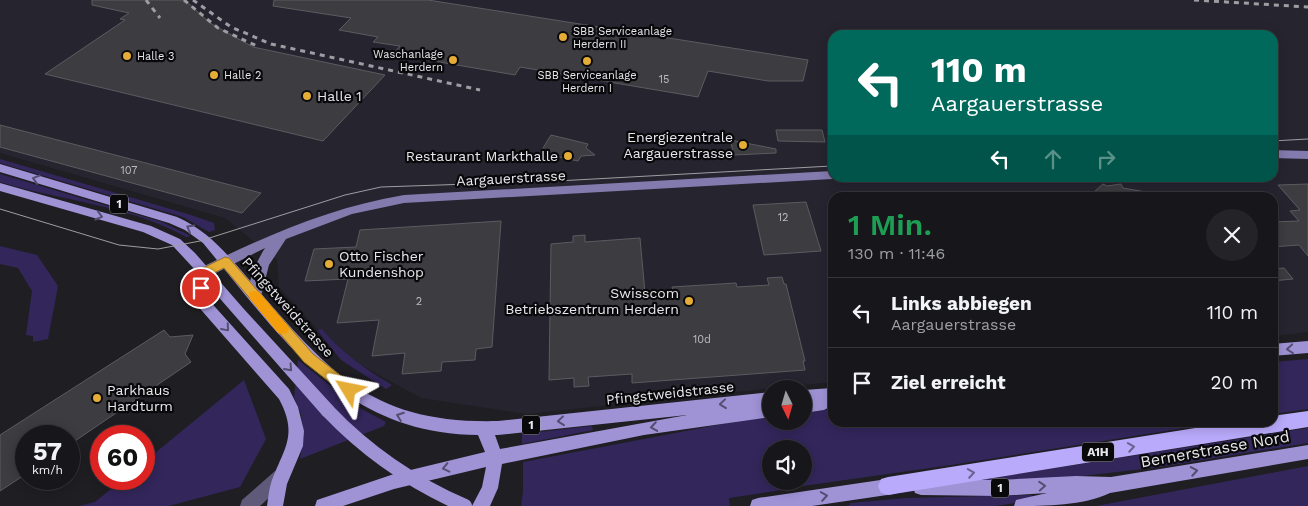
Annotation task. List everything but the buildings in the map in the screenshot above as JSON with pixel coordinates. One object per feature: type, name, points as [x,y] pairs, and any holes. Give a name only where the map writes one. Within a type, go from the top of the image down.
[{"type":"highway","name":"A1H","points":[[1278,424],[1308,419]]},
{"type":"highway","name":"A1H","points":[[888,486],[1258,427]]},
{"type":"main road","name":"Pfingstweidstrasse","points":[[0,168],[179,222],[203,236],[309,358],[325,373],[361,398],[388,412],[409,419],[446,427],[482,428],[762,400]]},
{"type":"main road","name":"1","points":[[0,187],[160,234],[180,246],[351,435],[399,473],[424,488],[465,506]]},
{"type":"main road","points":[[205,272],[200,291],[201,300],[284,394],[291,408],[295,423],[296,439],[292,457],[283,474],[275,506]]},
{"type":"main road","points":[[1278,350],[1308,347]]},
{"type":"main road","points":[[812,396],[828,397]]},
{"type":"main road","points":[[812,405],[824,404],[828,400]]},
{"type":"main road","points":[[323,506],[356,493],[399,480],[493,458],[654,427],[762,411]]},
{"type":"main road","points":[[480,506],[490,489],[493,458],[490,438],[482,428]]},
{"type":"main road","name":"Bernerstrasse Nord","points":[[888,486],[998,488],[1076,484],[1111,485],[1308,452]]},
{"type":"main road","points":[[1022,506],[1085,494],[1111,485]]},
{"type":"main road","name":"1","points":[[758,506],[888,486]]},
{"type":"street","points":[[1278,154],[1308,155]]},
{"type":"street","name":"Aargauerstrasse","points":[[205,272],[286,233],[336,213],[375,203],[404,199],[828,175]]},
{"type":"street","points":[[256,296],[258,273],[263,260],[286,233]]},
{"type":"street","points":[[248,506],[283,474]]},
{"type":"shaded area","points":[[0,0],[1308,0],[1308,332],[1278,335],[1278,192],[828,192],[828,382],[812,384],[812,380],[762,380],[762,389],[526,414],[421,398],[339,353],[279,287],[277,260],[225,218],[0,153]]},
{"type":"shaded area","points":[[0,159],[191,215],[214,223],[215,230],[209,232],[183,217],[0,163]]},
{"type":"shaded area","points":[[0,174],[162,222],[191,236],[186,237],[164,226],[118,211],[0,182]]},
{"type":"shaded area","points":[[0,246],[37,255],[58,286],[48,339],[33,342],[33,336],[26,335],[32,291],[18,268],[0,264]]},
{"type":"shaded area","points":[[322,329],[354,360],[392,385],[386,389],[341,360],[317,330]]},
{"type":"shaded area","points":[[1308,359],[1308,409],[1278,413],[1278,362]]},
{"type":"shaded area","points":[[298,360],[354,405],[386,422],[384,426],[300,459],[304,437],[301,414],[294,397]]},
{"type":"shaded area","points":[[244,380],[266,439],[240,487],[169,506],[79,506],[95,502],[110,490],[155,490],[155,453]]},
{"type":"shaded area","points":[[828,410],[828,427],[1191,427],[812,485],[812,440],[762,440],[762,490],[782,490],[729,498],[730,506],[521,506],[523,462],[762,418],[762,430],[812,430],[812,412]]},
{"type":"shaded area","points":[[592,426],[593,430],[522,444],[522,434]]},
{"type":"shaded area","points":[[1308,428],[1308,443],[1160,467],[1065,478],[974,481]]},
{"type":"shaded area","points":[[1308,466],[1308,506],[1096,506]]},
{"type":"shaded area","points":[[1031,495],[1035,497],[1034,500],[996,506],[844,506],[850,505],[850,503],[906,498]]},
{"type":"tram line","points":[[1278,141],[1308,139]]},
{"type":"tram line","points":[[0,209],[119,245],[158,249],[200,241],[345,195],[381,187],[557,181],[828,166]]},
{"type":"railway","points":[[146,0],[160,18]]},
{"type":"railway","points":[[184,0],[218,28],[259,47]]},
{"type":"railway","points":[[193,0],[231,27],[271,44],[480,90]]},
{"type":"railway","points":[[1194,0],[1308,7]]},
{"type":"slow traffic","points":[[255,295],[283,329]]},
{"type":"place","name":"SBB Serviceanlage Herdern II","points":[[563,37]]},
{"type":"place","name":"Halle 3","points":[[127,56]]},
{"type":"place","name":"Waschanlage Herdern","points":[[453,60]]},
{"type":"place","name":"SBB Serviceanlage Herdern I","points":[[587,61]]},
{"type":"place","name":"Halle 2","points":[[214,75]]},
{"type":"place","name":"Halle 1","points":[[307,96]]},
{"type":"place","name":"Energiezentrale Aargauerstrasse","points":[[743,145]]},
{"type":"place","name":"Restaurant Markthalle","points":[[568,156]]},
{"type":"place","name":"Otto Fischer Kundenshop","points":[[329,264]]},
{"type":"place","name":"Swisscom Betriebszentrum Herdern","points":[[689,301]]},
{"type":"place","name":"Parkhaus Hardturm","points":[[97,398]]},
{"type":"route","points":[[201,288],[205,272],[225,262],[295,344],[325,373],[349,390]]}]
